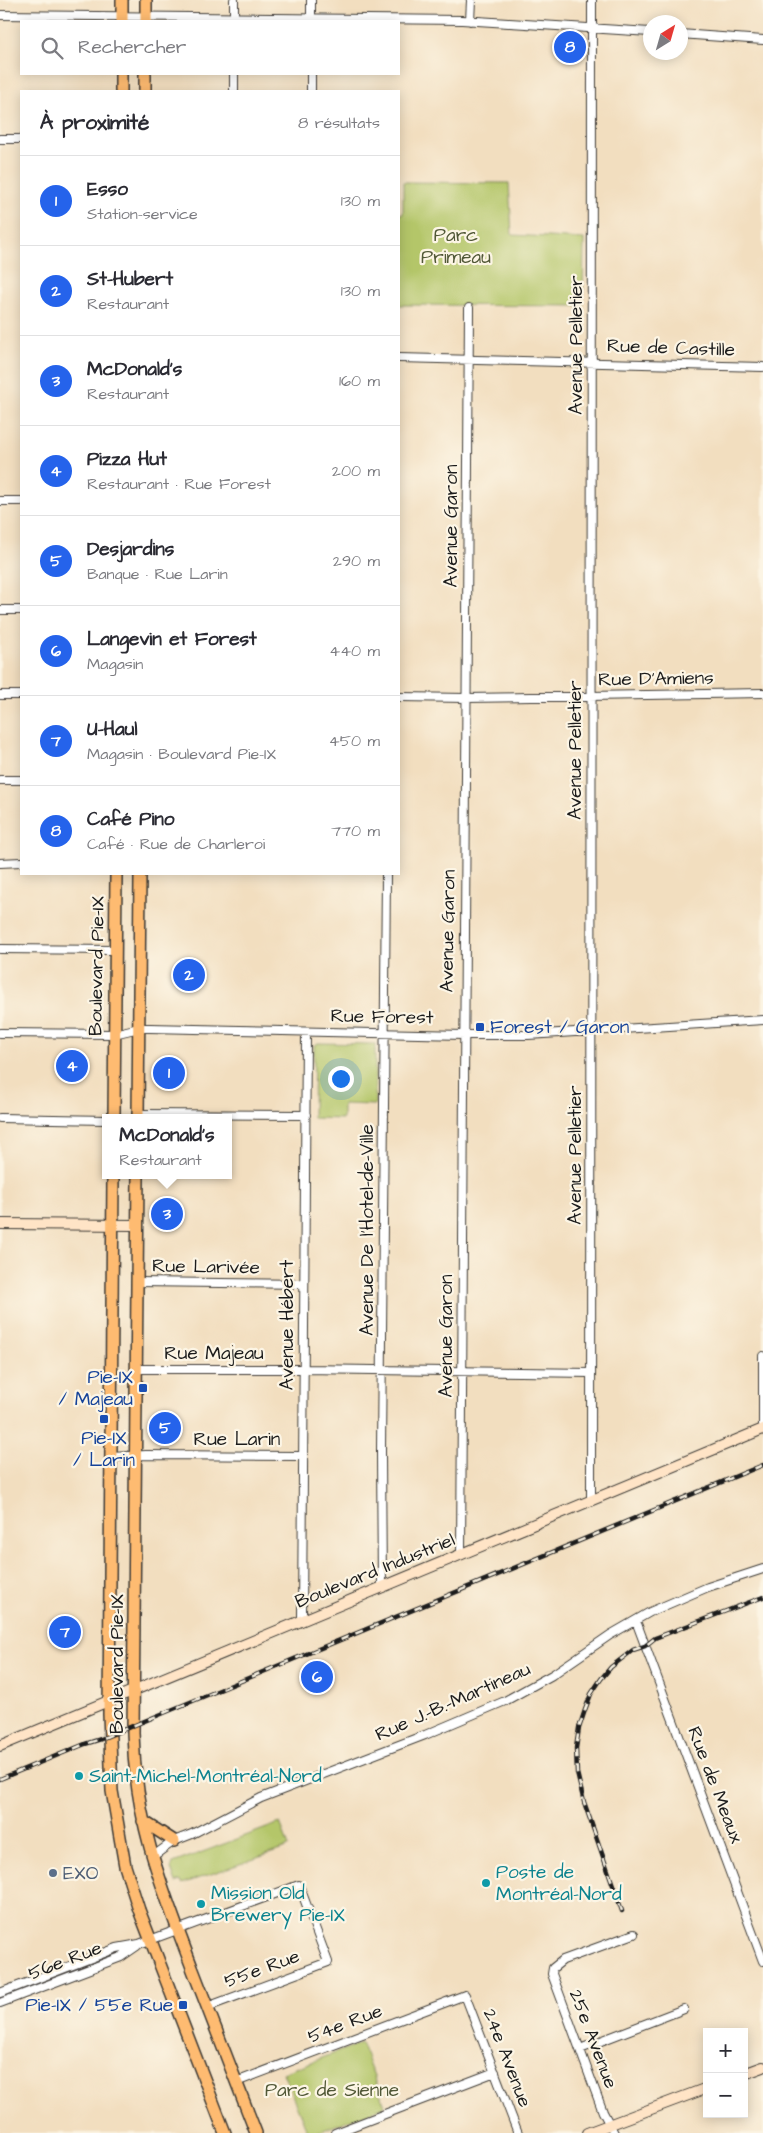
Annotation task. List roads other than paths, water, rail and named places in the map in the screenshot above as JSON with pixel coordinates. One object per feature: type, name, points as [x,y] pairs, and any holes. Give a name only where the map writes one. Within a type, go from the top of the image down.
[{"type":"main road","points":[[122,0],[122,19]]},
{"type":"main road","points":[[146,0],[146,18]]},
{"type":"main road","points":[[121,75],[121,90]]},
{"type":"main road","points":[[145,75],[145,90]]},
{"type":"main road","name":"Boulevard Pie-IX","points":[[114,1114],[116,875]]},
{"type":"main road","points":[[138,1114],[140,875]]},
{"type":"main road","name":"Boulevard Pie-IX","points":[[113,1179],[110,1766],[115,1815],[128,1876],[225,2133]]},
{"type":"main road","name":"Boulevard Pie-IX","points":[[138,1179],[135,1768],[142,1821],[152,1857],[256,2133]]},
{"type":"main road","points":[[142,1821],[174,1841]]},
{"type":"street","points":[[234,0],[234,19]]},
{"type":"street","points":[[0,16],[311,20],[312,0]]},
{"type":"street","points":[[470,21],[471,0]]},
{"type":"street","name":"Avenue Pelletier","points":[[591,1500],[592,0]]},
{"type":"street","points":[[400,21],[470,21],[643,32]]},
{"type":"street","points":[[688,35],[763,40]]},
{"type":"street","points":[[234,75],[234,90]]},
{"type":"street","points":[[311,75],[311,90]]},
{"type":"street","points":[[0,139],[20,139]]},
{"type":"street","name":"Avenue Garon","points":[[461,1554],[469,308]]},
{"type":"street","name":"Rue de Castille","points":[[400,358],[763,367]]},
{"type":"street","points":[[0,501],[20,501]]},
{"type":"street","points":[[0,610],[20,610]]},
{"type":"street","name":"Rue D'Amiens","points":[[400,697],[467,698],[763,693]]},
{"type":"street","points":[[0,695],[20,695]]},
{"type":"street","points":[[0,780],[20,780]]},
{"type":"street","points":[[0,862],[20,862]]},
{"type":"street","name":"Avenue De l'Hotel-de-Ville","points":[[382,1587],[386,875]]},
{"type":"street","points":[[0,949],[115,950]]},
{"type":"street","name":"Rue Forest","points":[[0,1032],[114,1034],[139,1028],[464,1035],[544,1034],[763,1020]]},
{"type":"street","name":"Avenue Hébert","points":[[302,1620],[306,1032]]},
{"type":"street","points":[[232,1115],[306,1115]]},
{"type":"street","points":[[0,1118],[102,1120]]},
{"type":"street","points":[[0,1224],[138,1225]]},
{"type":"street","name":"Rue Larivée","points":[[137,1282],[304,1284]]},
{"type":"street","points":[[763,1356],[763,1429]]},
{"type":"street","name":"Rue Majeau","points":[[136,1369],[591,1372]]},
{"type":"street","name":"Boulevard Industriel","points":[[0,1746],[763,1429]]},
{"type":"street","name":"Rue Larin","points":[[111,1457],[136,1455],[303,1456]]},
{"type":"street","name":"Rue J.-B.-Martineau","points":[[152,1857],[174,1841],[192,1834],[261,1798],[425,1735],[505,1701],[552,1676],[610,1635],[679,1598],[763,1569]]},
{"type":"street","name":"Rue de Meaux","points":[[636,1621],[763,1961]]},
{"type":"street","name":"56e Rue","points":[[0,1993],[117,1948],[151,1940],[299,1885],[328,1962]]},
{"type":"street","name":"25e Avenue","points":[[612,2129],[552,1974],[553,1968],[564,1960],[634,1934]]},
{"type":"street","name":"56e Rue","points":[[0,2003],[121,1957],[139,1944]]},
{"type":"street","name":"55e Rue","points":[[208,2007],[328,1962]]},
{"type":"street","name":"24e Avenue","points":[[465,1995],[518,2133]]},
{"type":"street","name":"54e Rue","points":[[236,2082],[465,1995]]},
{"type":"street","points":[[580,2049],[684,2009]]},
{"type":"street","points":[[747,2073],[763,2067]]},
{"type":"street","points":[[335,2133],[494,2072]]},
{"type":"street","points":[[587,2133],[612,2129],[703,2090]]},
{"type":"railway","points":[[0,1779],[763,1465]]},
{"type":"railway","points":[[622,1911],[584,1802],[577,1773],[576,1748],[579,1728],[591,1694],[611,1667],[633,1650],[645,1646],[655,1638],[763,1597]]},
{"type":"place","name":"Café Pino","points":[[570,47]]},
{"type":"place","name":"St-Hubert","points":[[189,975]]},
{"type":"place","name":"Forest / Garon","points":[[480,1027]]},
{"type":"place","name":"Pizza Hut","points":[[72,1066]]},
{"type":"place","name":"Esso","points":[[169,1073]]},
{"type":"place","name":"McDonald's","points":[[167,1214]]},
{"type":"place","name":"Pie-IX / Majeau","points":[[143,1388]]},
{"type":"place","name":"Pie-IX / Larin","points":[[104,1419]]},
{"type":"place","name":"Desjardins","points":[[165,1428]]},
{"type":"place","name":"U-Haul","points":[[65,1632]]},
{"type":"place","name":"Langevin et Forest","points":[[317,1677]]},
{"type":"place","name":"Saint-Michel–Montréal-Nord","points":[[79,1776]]},
{"type":"place","name":"EXO","points":[[53,1873]]},
{"type":"place","name":"Poste de Montréal-Nord","points":[[486,1883]]},
{"type":"place","name":"Mission Old Brewery Pie-IX","points":[[201,1904]]},
{"type":"place","name":"Pie-IX / 55e Rue","points":[[183,2005]]},
{"type":"park label","name":"Parc Primeau","points":[[456,246]]},
{"type":"park label","name":"Parc de Sienne","points":[[332,2090]]}]
